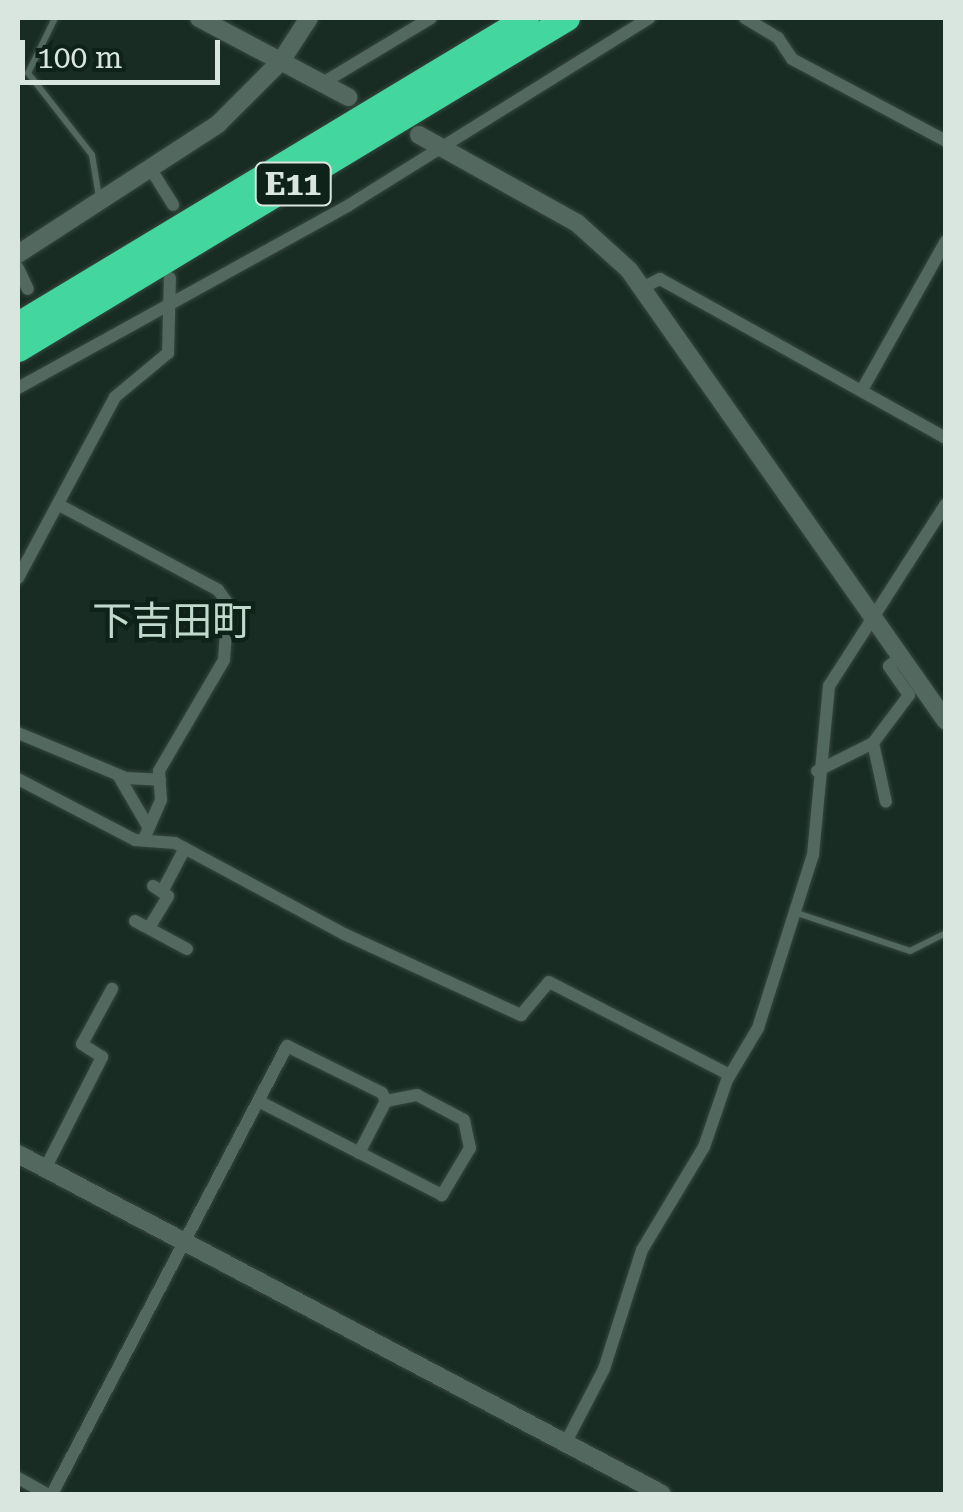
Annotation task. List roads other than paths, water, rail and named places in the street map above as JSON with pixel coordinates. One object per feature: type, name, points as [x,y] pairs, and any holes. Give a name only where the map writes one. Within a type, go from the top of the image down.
[{"type":"highway","name":"E11","points":[[18,324],[526,18]]},
{"type":"highway","name":"E11","points":[[18,349],[567,18]]},
{"type":"street","points":[[199,18],[348,97]]},
{"type":"street","points":[[18,254],[152,171],[218,124],[281,61],[309,18]]},
{"type":"street","points":[[322,84],[431,18]]},
{"type":"street","points":[[18,388],[441,148],[649,18]]},
{"type":"street","points":[[745,18],[778,38],[792,58],[946,141]]},
{"type":"street","points":[[419,135],[576,223],[644,287],[946,721]]},
{"type":"street","points":[[152,171],[173,206]]},
{"type":"street","points":[[862,390],[946,241]]},
{"type":"street","points":[[18,268],[28,288]]},
{"type":"street","points":[[18,578],[61,506],[114,397],[168,353],[173,301],[170,278]]},
{"type":"street","points":[[644,287],[660,279],[946,438]]},
{"type":"street","points":[[51,336],[63,362]]},
{"type":"street","points":[[565,1444],[604,1369],[642,1250],[704,1146],[730,1075],[758,1028],[813,855],[817,771],[829,686],[946,504]]},
{"type":"street","points":[[61,506],[218,590],[228,604],[224,660],[206,681],[160,780],[161,800],[146,833]]},
{"type":"street","points":[[817,771],[873,743],[908,695],[889,666],[901,658]]},
{"type":"street","points":[[18,732],[118,776],[160,780]]},
{"type":"street","points":[[873,743],[886,802]]},
{"type":"street","points":[[118,776],[146,833]]},
{"type":"street","points":[[18,780],[185,848],[344,934],[522,1015],[549,982],[730,1075]]},
{"type":"street","points":[[149,928],[168,896],[158,888],[185,848]]},
{"type":"street","points":[[135,921],[188,949]]},
{"type":"street","points":[[45,1169],[102,1056],[82,1044],[112,989]]},
{"type":"street","points":[[18,1478],[50,1494],[181,1242],[260,1102],[279,1057],[293,1045],[382,1092],[386,1101]]},
{"type":"street","points":[[260,1102],[442,1194],[464,1164],[472,1136],[464,1120],[417,1095],[386,1101]]},
{"type":"street","points":[[359,1153],[386,1101]]},
{"type":"street","points":[[18,1154],[662,1494]]},
{"type":"lane","points":[[54,18],[28,73],[92,155],[100,203]]},
{"type":"lane","points":[[796,913],[910,951],[946,933]]},
{"type":"district","name":"下吉田町","points":[[172,622]]}]
